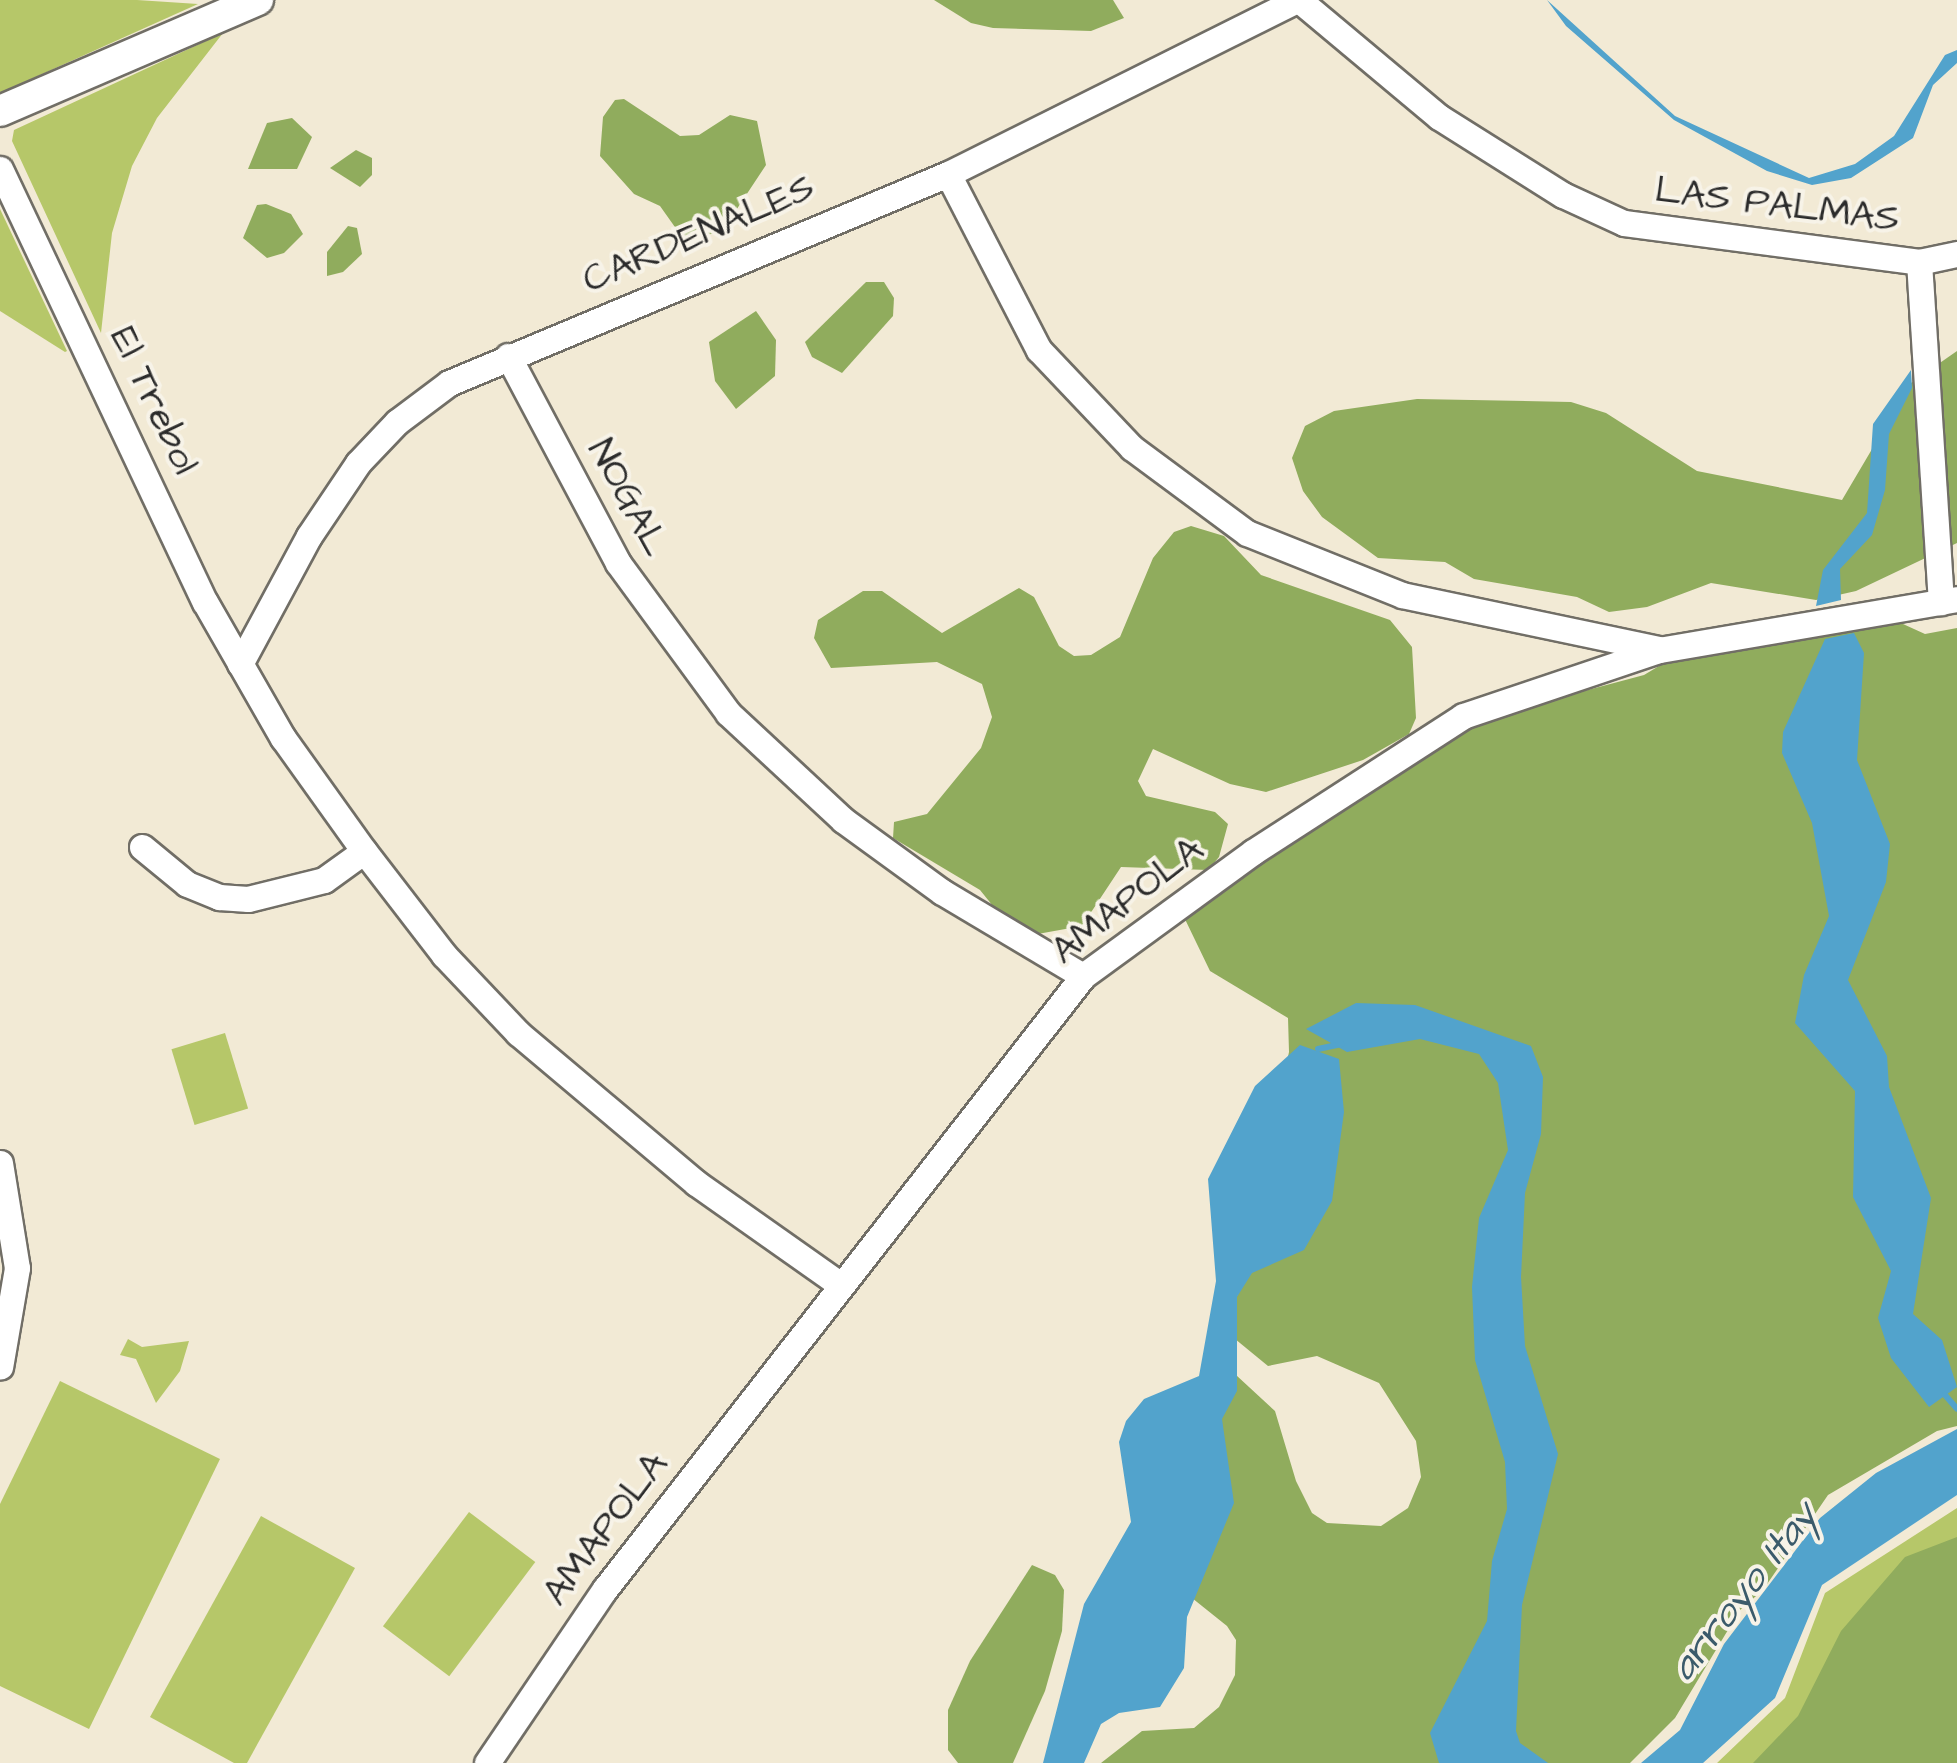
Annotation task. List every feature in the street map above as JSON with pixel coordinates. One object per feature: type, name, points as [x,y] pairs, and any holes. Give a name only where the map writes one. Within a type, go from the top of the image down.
[{"type":"street","points":[[0,111],[258,0]]},
{"type":"street","name":"CARDENALES","points":[[240,664],[309,536],[358,463],[397,422],[449,383],[948,174],[1298,0]]},
{"type":"street","name":"LAS PALMAS","points":[[1298,0],[1440,117],[1563,195],[1624,223],[1918,262],[1957,254]]},
{"type":"street","name":"El Trebol","points":[[0,169],[240,664],[364,850],[444,955],[518,1033],[696,1183],[838,1284]]},
{"type":"street","points":[[948,174],[1039,350],[1132,448],[1248,533],[1314,564],[1480,616],[1659,650]]},
{"type":"street","points":[[1918,262],[1949,600]]},
{"type":"street","name":"NOGAL","points":[[508,356],[618,563],[692,669],[779,766],[843,820],[942,892],[1083,976]]},
{"type":"street","name":"AMAPOLA","points":[[487,1763],[605,1589],[838,1284],[1083,976],[1253,852],[1463,716],[1659,650],[1949,600]]},
{"type":"street","points":[[142,847],[187,884],[218,897],[248,899],[324,880],[364,850]]},
{"type":"street","points":[[0,1163],[17,1268],[0,1366]]},
{"type":"green space","points":[[0,0],[137,0],[198,4],[0,93]]},
{"type":"green space","points":[[934,0],[1113,0],[1124,18],[1091,31],[993,28],[971,23]]},
{"type":"green space","points":[[223,33],[157,118],[132,166],[112,233],[101,333],[12,141],[14,130]]},
{"type":"green space","points":[[624,99],[680,136],[699,135],[730,115],[757,121],[766,165],[721,233],[682,237],[660,206],[634,194],[600,156],[603,117],[615,100]]},
{"type":"green space","points":[[292,118],[312,137],[297,169],[248,169],[267,123]]},
{"type":"green space","points":[[356,150],[372,158],[372,175],[360,187],[330,168]]},
{"type":"green space","points":[[266,204],[291,214],[303,234],[284,253],[267,258],[243,238],[257,205]]},
{"type":"green space","points":[[0,209],[67,351],[65,352],[0,311]]},
{"type":"green space","points":[[348,226],[357,228],[362,254],[343,272],[327,276],[327,252]]},
{"type":"green space","points":[[866,282],[884,282],[894,298],[893,316],[842,373],[812,357],[805,342]]},
{"type":"green space","points":[[756,311],[776,340],[775,376],[736,409],[715,381],[709,342]]},
{"type":"green space","points":[[1957,351],[1957,543],[1856,591],[1816,600],[1711,583],[1647,607],[1609,612],[1577,597],[1474,579],[1445,562],[1378,558],[1322,517],[1303,491],[1292,458],[1305,426],[1334,411],[1417,399],[1571,402],[1606,413],[1697,471],[1842,500],[1911,383]]},
{"type":"green space","points":[[1191,526],[1224,536],[1261,575],[1390,620],[1412,647],[1416,718],[1409,734],[1363,760],[1266,792],[1230,784],[1153,749],[1138,781],[1146,796],[1215,812],[1228,824],[1219,857],[1208,870],[1121,867],[1082,926],[1032,935],[1001,916],[980,890],[893,838],[894,822],[927,814],[981,748],[992,717],[982,684],[937,662],[831,668],[814,638],[818,620],[863,591],[882,591],[942,633],[1019,588],[1034,597],[1059,646],[1074,656],[1091,655],[1120,637],[1153,558],[1174,532]]},
{"type":"green space","points":[[1892,619],[1925,634],[1957,628],[1957,1426],[1937,1431],[1828,1495],[1763,1590],[1740,1610],[1675,1718],[1630,1763],[1101,1763],[1142,1731],[1194,1728],[1219,1707],[1235,1675],[1236,1640],[1227,1626],[1187,1594],[1219,1378],[1236,1375],[1275,1411],[1296,1481],[1312,1513],[1327,1523],[1381,1526],[1408,1508],[1421,1477],[1416,1441],[1379,1383],[1317,1356],[1268,1366],[1229,1334],[1289,1052],[1288,1018],[1210,971],[1182,913],[1252,868],[1261,855],[1494,715],[1644,675],[1679,654]]},
{"type":"green space","points":[[225,1033],[248,1109],[195,1125],[171,1049]]},
{"type":"green space","points":[[128,1339],[142,1347],[189,1341],[180,1371],[156,1403],[136,1359],[120,1355]]},
{"type":"green space","points":[[60,1381],[220,1459],[89,1729],[0,1686],[0,1504]]},
{"type":"green space","points":[[1957,1508],[1957,1763],[1717,1763],[1785,1698],[1825,1593]]},
{"type":"green space","points":[[469,1512],[535,1562],[449,1676],[383,1626]]},
{"type":"green space","points":[[261,1516],[355,1568],[247,1763],[234,1763],[150,1717]]},
{"type":"green space","points":[[1957,1537],[1957,1763],[1753,1763],[1798,1716],[1841,1631],[1905,1557]]},
{"type":"green space","points":[[1032,1565],[1055,1575],[1064,1590],[1062,1631],[1045,1691],[1013,1763],[958,1763],[948,1750],[948,1710],[970,1661]]},
{"type":"water","points":[[1547,0],[1675,116],[1809,178],[1855,164],[1894,136],[1945,55],[1957,50],[1957,63],[1933,85],[1913,138],[1851,178],[1812,185],[1767,171],[1674,120],[1566,26]]},
{"type":"water","points":[[1911,370],[1912,388],[1889,434],[1885,490],[1872,535],[1840,569],[1841,600],[1816,606],[1823,570],[1867,513],[1873,424]]},
{"type":"water","points":[[1854,633],[1864,653],[1857,760],[1890,844],[1886,882],[1848,980],[1887,1056],[1889,1087],[1931,1198],[1913,1314],[1942,1340],[1957,1387],[1929,1407],[1891,1358],[1878,1318],[1891,1271],[1853,1197],[1855,1091],[1795,1023],[1804,975],[1829,916],[1812,823],[1782,753],[1783,732],[1825,639]]},
{"type":"water","points":[[1356,1003],[1415,1005],[1531,1046],[1543,1077],[1541,1134],[1525,1193],[1521,1277],[1525,1346],[1558,1454],[1522,1605],[1516,1731],[1520,1743],[1548,1763],[1439,1763],[1430,1733],[1487,1621],[1492,1561],[1507,1509],[1505,1462],[1475,1360],[1472,1287],[1479,1218],[1508,1150],[1498,1083],[1479,1054],[1420,1039],[1347,1052],[1306,1029]]},
{"type":"water","points":[[1300,1045],[1339,1059],[1344,1112],[1332,1201],[1304,1250],[1252,1273],[1237,1297],[1237,1391],[1222,1419],[1234,1503],[1187,1617],[1184,1668],[1160,1707],[1119,1713],[1101,1724],[1084,1763],[1043,1763],[1084,1604],[1131,1522],[1119,1442],[1126,1421],[1144,1399],[1199,1376],[1216,1281],[1208,1179],[1255,1086]]},
{"type":"water","points":[[1957,1429],[1957,1495],[1822,1585],[1775,1698],[1703,1763],[1641,1763],[1680,1730],[1724,1644],[1820,1518],[1876,1473]]},
{"type":"waterway","points":[[1318,1049],[1341,1044]]},
{"type":"waterway","points":[[1945,1395],[1957,1409]]},
{"type":"water label","name":"arroyo Itay","points":[[1744,1592]]}]
